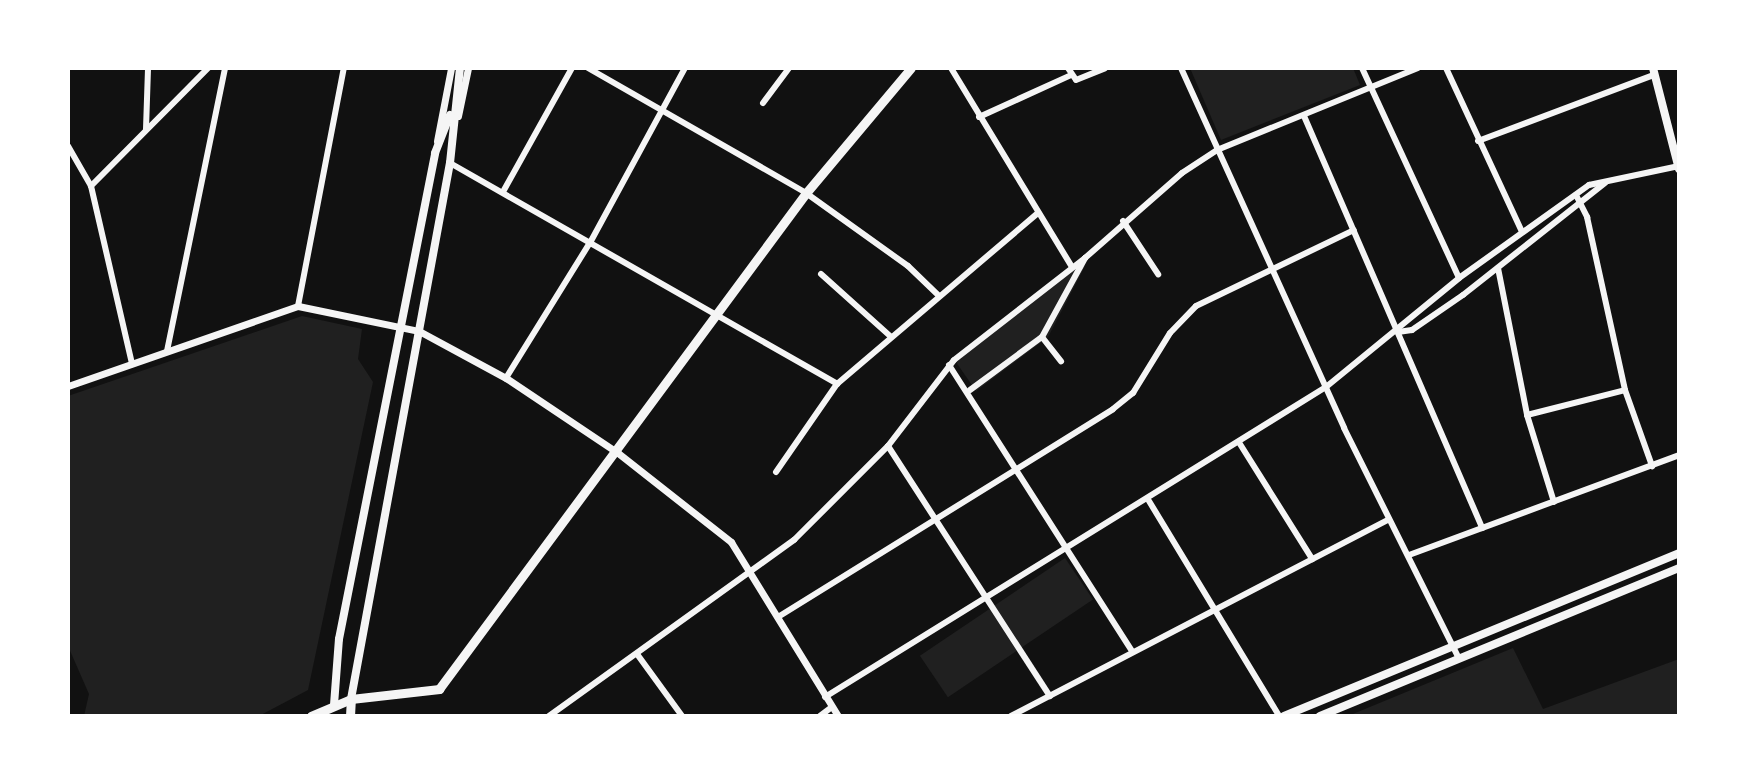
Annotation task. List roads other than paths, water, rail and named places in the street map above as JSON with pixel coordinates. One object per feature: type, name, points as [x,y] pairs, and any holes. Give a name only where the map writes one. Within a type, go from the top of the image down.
[{"type":"main road","points":[[350,716],[450,158],[453,107],[460,68]]},
{"type":"main road","points":[[311,716],[334,711],[351,699],[423,695],[439,689],[618,453],[806,193],[911,68]]},
{"type":"main road","points":[[1654,71],[1679,167]]},
{"type":"main road","points":[[334,711],[339,639],[435,153],[453,107]]},
{"type":"main road","points":[[1281,716],[1679,553]]},
{"type":"main road","points":[[1320,716],[1679,568]]},
{"type":"street","points":[[146,129],[148,68]]},
{"type":"street","points":[[91,186],[208,68]]},
{"type":"street","points":[[167,351],[225,68]]},
{"type":"street","points":[[298,306],[344,68]]},
{"type":"street","points":[[435,153],[451,68]]},
{"type":"street","points":[[468,68],[450,158],[837,384]]},
{"type":"street","points":[[504,190],[572,68]]},
{"type":"street","points":[[588,68],[659,112],[806,193],[908,266],[938,295]]},
{"type":"street","points":[[506,378],[591,241],[685,68]]},
{"type":"street","points":[[763,103],[789,68]]},
{"type":"street","points":[[951,68],[1071,265]]},
{"type":"street","points":[[979,117],[1071,74],[1105,68]]},
{"type":"street","points":[[1181,68],[1269,267],[1459,659]]},
{"type":"street","points":[[1362,68],[1459,278]]},
{"type":"street","points":[[1399,77],[1402,68]]},
{"type":"street","points":[[970,390],[1042,337],[1085,258],[1123,221],[1217,150],[1418,68]]},
{"type":"street","points":[[1446,68],[1522,232]]},
{"type":"street","points":[[1478,141],[1654,71]]},
{"type":"street","points":[[1304,116],[1482,528]]},
{"type":"street","points":[[68,146],[91,186],[132,364]]},
{"type":"street","points":[[825,697],[1149,501],[1326,387],[1459,278],[1576,195],[1608,181],[1679,167]]},
{"type":"street","points":[[1396,332],[1412,330],[1498,268],[1608,181]]},
{"type":"street","points":[[1576,195],[1582,203],[1625,390],[1652,466]]},
{"type":"street","points":[[776,472],[837,384],[1038,213]]},
{"type":"street","points":[[1123,221],[1158,274]]},
{"type":"street","points":[[778,617],[1018,471],[1133,393],[1170,333],[1196,306],[1269,267],[1354,230]]},
{"type":"street","points":[[553,715],[750,574],[805,530],[888,446],[949,365],[1071,265],[1085,258]]},
{"type":"street","points":[[1498,268],[1527,415],[1554,502]]},
{"type":"street","points":[[821,274],[890,336]]},
{"type":"street","points":[[68,386],[298,306],[403,324],[506,378],[618,453],[731,542],[838,716]]},
{"type":"street","points":[[1042,337],[1061,361]]},
{"type":"street","points":[[949,365],[970,390],[1132,651]]},
{"type":"street","points":[[1527,415],[1625,390]]},
{"type":"street","points":[[1240,444],[1312,559]]},
{"type":"street","points":[[888,446],[1050,696]]},
{"type":"street","points":[[1409,555],[1679,455]]},
{"type":"street","points":[[1149,501],[1281,716]]},
{"type":"street","points":[[1011,716],[1389,519]]},
{"type":"street","points":[[637,654],[682,716]]},
{"type":"street","points":[[820,716],[832,707]]}]
